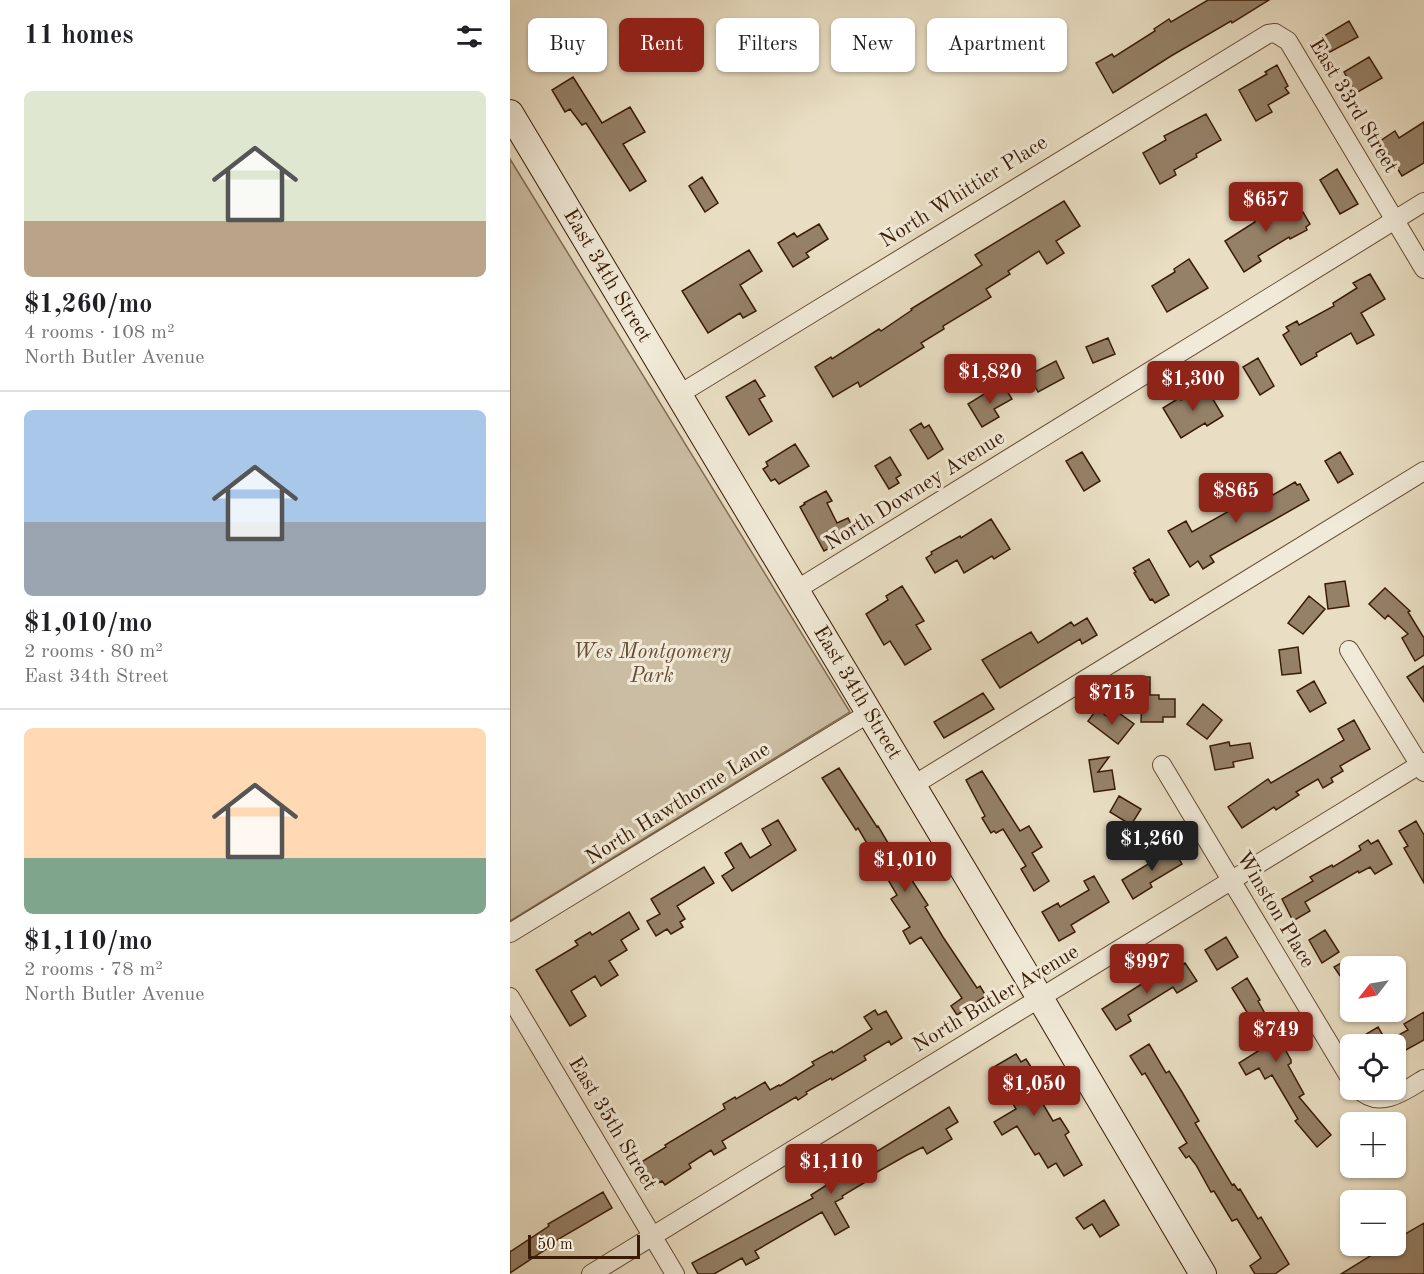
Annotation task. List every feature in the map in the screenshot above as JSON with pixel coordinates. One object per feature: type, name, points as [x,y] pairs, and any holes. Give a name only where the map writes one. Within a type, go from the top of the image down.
[{"type":"main road","name":"East 34th Street","points":[[510,113],[1203,1274]]},
{"type":"street","name":"East 33rd Street","points":[[1275,33],[1288,41],[1424,269]]},
{"type":"street","name":"North Whittier Place","points":[[678,394],[1261,37],[1275,33]]},
{"type":"street","name":"North Downey Avenue","points":[[796,590],[1424,202]]},
{"type":"street","points":[[912,786],[1424,471]]},
{"type":"street","points":[[1349,650],[1422,766]]},
{"type":"street","name":"North Hawthorne Lane","points":[[510,933],[869,713]]},
{"type":"street","name":"Winston Place","points":[[1162,765],[1340,1061]]},
{"type":"street","name":"North Butler Avenue","points":[[591,1274],[1422,766]]},
{"type":"street","name":"East 35th Street","points":[[510,997],[675,1274]]},
{"type":"street","points":[[1406,1090],[1424,1079]]},
{"type":"green space","name":"Wes Montgomery Park","points":[[510,159],[850,712],[510,921]]},
{"type":"building","points":[[1208,0],[1269,0],[1171,56],[1113,93],[1096,63],[1112,54],[1114,57],[1155,31],[1154,29],[1169,19],[1171,22]]},
{"type":"building","points":[[1349,21],[1358,37],[1328,53],[1319,39]]},
{"type":"building","points":[[1369,57],[1382,78],[1356,93],[1344,72]]},
{"type":"building","points":[[1277,65],[1288,86],[1285,88],[1289,93],[1268,105],[1272,112],[1256,121],[1239,90],[1267,74],[1265,72]]},
{"type":"building","points":[[573,77],[602,123],[630,107],[645,132],[623,144],[646,181],[630,191],[586,123],[582,125],[570,109],[565,112],[552,90]]},
{"type":"building","points":[[1206,114],[1221,140],[1196,154],[1197,157],[1174,170],[1176,175],[1160,184],[1143,153],[1166,140],[1164,136]]},
{"type":"building","points":[[1424,122],[1424,163],[1402,176],[1380,141],[1395,131],[1399,138]]},
{"type":"building","points":[[1337,169],[1358,204],[1340,214],[1320,180]]},
{"type":"building","points":[[702,177],[718,203],[705,212],[689,186]]},
{"type":"building","points":[[1282,197],[1285,202],[1288,201],[1297,216],[1303,212],[1310,224],[1306,227],[1307,230],[1290,239],[1289,237],[1258,256],[1261,261],[1244,272],[1225,241],[1255,222],[1252,217]]},
{"type":"building","points":[[1064,201],[1080,226],[1056,241],[1064,253],[1047,264],[1039,251],[1008,271],[1010,274],[986,289],[991,297],[943,326],[944,329],[921,343],[924,347],[860,387],[858,382],[833,397],[815,367],[831,357],[832,359],[879,329],[881,331],[911,309],[982,265],[975,255]]},
{"type":"building","points":[[819,224],[828,239],[806,253],[809,257],[793,267],[778,243],[794,233],[797,237]]},
{"type":"building","points":[[749,250],[762,271],[740,285],[756,311],[743,318],[740,313],[708,333],[682,291]]},
{"type":"building","points":[[1189,259],[1208,288],[1167,312],[1152,286],[1175,272],[1174,269]]},
{"type":"building","points":[[1370,274],[1385,299],[1361,313],[1374,335],[1357,344],[1351,333],[1316,353],[1317,356],[1301,365],[1283,335],[1289,331],[1286,327],[1297,321],[1299,325],[1334,306],[1333,303],[1357,288],[1353,283]]},
{"type":"building","points":[[1108,338],[1115,354],[1093,363],[1086,347]]},
{"type":"building","points":[[1258,358],[1274,386],[1260,395],[1243,367]]},
{"type":"building","points":[[1056,361],[1064,378],[1038,392],[1029,375]]},
{"type":"building","points":[[755,380],[765,396],[759,399],[772,421],[749,435],[726,397]]},
{"type":"building","points":[[1002,383],[1012,399],[994,409],[999,417],[982,427],[968,404]]},
{"type":"building","points":[[1205,386],[1223,416],[1207,426],[1205,423],[1181,438],[1163,408]]},
{"type":"building","points":[[921,423],[924,428],[929,425],[943,449],[928,459],[910,430]]},
{"type":"building","points":[[795,444],[809,466],[779,484],[775,479],[771,481],[763,469],[768,466],[766,462]]},
{"type":"building","points":[[1082,452],[1100,481],[1084,491],[1066,461]]},
{"type":"building","points":[[1340,452],[1353,474],[1338,483],[1325,461]]},
{"type":"building","points":[[890,457],[901,475],[896,478],[899,483],[889,489],[875,466]]},
{"type":"building","points":[[1295,482],[1297,485],[1300,484],[1309,500],[1210,556],[1214,562],[1203,569],[1198,561],[1190,567],[1168,531],[1186,521],[1192,532],[1252,498],[1250,496],[1267,486],[1273,495]]},
{"type":"building","points":[[826,491],[832,501],[827,503],[837,523],[848,518],[853,528],[850,530],[853,536],[824,551],[800,507]]},
{"type":"building","points":[[991,519],[1010,549],[994,559],[992,556],[964,573],[957,560],[935,573],[926,558],[932,554],[931,552],[960,536],[961,538]]},
{"type":"building","points":[[1149,559],[1169,595],[1155,603],[1152,599],[1150,600],[1133,568]]},
{"type":"building","points":[[1345,581],[1349,606],[1328,609],[1325,584]]},
{"type":"building","points":[[902,586],[924,621],[916,625],[931,649],[905,665],[890,641],[884,645],[866,614],[888,600],[886,596]]},
{"type":"building","points":[[1385,588],[1410,611],[1408,612],[1424,638],[1424,655],[1415,661],[1402,638],[1408,634],[1388,615],[1385,619],[1369,604]]},
{"type":"building","points":[[1309,596],[1325,609],[1303,634],[1288,623]]},
{"type":"building","points":[[1087,618],[1097,635],[1082,644],[1080,639],[1000,688],[982,660],[1031,632],[1038,643],[1071,622],[1074,626]]},
{"type":"building","points":[[1298,647],[1301,673],[1282,675],[1279,650]]},
{"type":"building","points":[[1424,666],[1424,702],[1407,677]]},
{"type":"building","points":[[1133,677],[1150,677],[1150,695],[1159,695],[1159,699],[1175,699],[1175,717],[1163,717],[1163,722],[1141,722],[1142,695],[1133,695]]},
{"type":"building","points":[[1314,681],[1326,703],[1310,712],[1297,691]]},
{"type":"building","points":[[983,693],[994,709],[944,738],[934,722]]},
{"type":"building","points":[[1203,704],[1222,720],[1207,739],[1187,724]]},
{"type":"building","points":[[1097,709],[1113,721],[1119,713],[1134,724],[1118,744],[1088,721]]},
{"type":"building","points":[[1354,720],[1370,749],[1340,766],[1343,771],[1331,778],[1333,782],[1323,788],[1318,779],[1296,792],[1299,795],[1276,810],[1274,807],[1242,828],[1228,807],[1268,779],[1271,783],[1344,740],[1338,729]]},
{"type":"building","points":[[1229,742],[1230,746],[1250,743],[1253,758],[1233,762],[1234,767],[1215,770],[1210,746]]},
{"type":"building","points":[[1109,757],[1098,772],[1112,770],[1115,789],[1094,792],[1089,760]]},
{"type":"building","points":[[839,768],[878,826],[891,848],[889,849],[928,905],[925,907],[943,937],[977,988],[980,986],[986,996],[957,1015],[951,1006],[962,998],[921,937],[910,944],[903,931],[910,927],[891,899],[897,895],[858,828],[856,830],[822,778]]},
{"type":"building","points":[[982,771],[1020,831],[1029,826],[1042,847],[1032,853],[1049,881],[1034,891],[1021,869],[1026,866],[1003,829],[991,833],[982,818],[985,816],[966,780]]},
{"type":"building","points":[[1119,796],[1141,809],[1131,825],[1110,812]]},
{"type":"building","points":[[778,820],[796,850],[732,891],[722,876],[734,868],[725,853],[741,843],[750,858],[771,845],[762,829]]},
{"type":"building","points":[[1416,821],[1424,835],[1424,883],[1404,848],[1408,846],[1399,831]]},
{"type":"building","points":[[1368,840],[1371,844],[1378,840],[1392,864],[1375,874],[1370,867],[1359,873],[1358,871],[1305,902],[1310,911],[1293,921],[1282,899],[1313,881],[1310,877],[1332,865],[1333,867],[1361,850],[1359,846]]},
{"type":"building","points":[[1170,844],[1182,864],[1150,883],[1152,887],[1133,899],[1122,880],[1155,860],[1152,855]]},
{"type":"building","points":[[704,867],[714,883],[677,906],[685,919],[680,922],[683,927],[671,934],[667,929],[656,936],[647,921],[660,914],[651,899]]},
{"type":"building","points":[[1094,876],[1109,902],[1071,925],[1075,932],[1059,941],[1042,912],[1058,903],[1060,907],[1089,890],[1084,881]]},
{"type":"building","points":[[629,912],[639,929],[621,940],[627,950],[609,961],[618,975],[601,986],[595,976],[571,991],[586,1016],[570,1026],[536,970],[578,945],[575,941],[590,932],[592,935]]},
{"type":"building","points":[[1325,930],[1339,952],[1322,963],[1309,940]]},
{"type":"building","points":[[1226,937],[1238,957],[1217,970],[1205,950]]},
{"type":"building","points":[[1185,963],[1197,981],[1177,993],[1173,987],[1128,1015],[1131,1021],[1116,1030],[1102,1009],[1148,980],[1151,984]]},
{"type":"building","points":[[1340,964],[1340,976],[1334,967]]},
{"type":"building","points":[[1247,978],[1291,1060],[1288,1065],[1304,1094],[1299,1097],[1331,1135],[1317,1147],[1295,1121],[1298,1119],[1272,1075],[1265,1079],[1259,1068],[1246,1075],[1239,1063],[1263,1048],[1246,1019],[1250,1017],[1232,988]]},
{"type":"building","points":[[875,1010],[878,1015],[886,1011],[902,1038],[891,1045],[889,1041],[864,1056],[866,1060],[806,1092],[807,1094],[798,1100],[796,1097],[722,1141],[726,1148],[714,1155],[711,1150],[689,1164],[691,1168],[665,1185],[662,1181],[656,1184],[650,1174],[645,1177],[638,1164],[725,1109],[723,1104],[735,1097],[736,1099],[765,1082],[770,1090],[780,1086],[814,1065],[812,1062],[832,1051],[833,1053],[872,1029],[864,1017]]},
{"type":"building","points":[[1424,1012],[1424,1040],[1406,1050],[1406,1034],[1401,1034],[1408,1030],[1404,1024]]},
{"type":"building","points":[[1378,1027],[1382,1034],[1366,1034]]},
{"type":"building","points":[[1149,1044],[1166,1073],[1169,1071],[1182,1092],[1199,1121],[1195,1123],[1232,1185],[1240,1189],[1258,1219],[1261,1217],[1289,1264],[1275,1274],[1255,1274],[1250,1266],[1261,1258],[1237,1219],[1232,1221],[1214,1191],[1211,1192],[1196,1165],[1189,1156],[1186,1158],[1179,1148],[1187,1143],[1145,1073],[1142,1075],[1130,1056]]},
{"type":"building","points":[[1016,1054],[1021,1062],[1026,1059],[1036,1075],[1031,1077],[1044,1097],[1040,1099],[1053,1121],[1060,1118],[1069,1132],[1065,1135],[1082,1165],[1064,1176],[1056,1163],[1048,1168],[1039,1153],[1035,1155],[1017,1126],[1002,1135],[994,1122],[1016,1109],[992,1068]]},
{"type":"building","points":[[949,1107],[958,1122],[946,1129],[952,1139],[927,1154],[923,1147],[907,1155],[870,1176],[872,1178],[835,1202],[849,1227],[835,1235],[822,1212],[755,1251],[759,1258],[746,1265],[742,1258],[714,1274],[698,1274],[692,1263],[813,1198],[811,1195],[841,1176],[840,1174]]},
{"type":"building","points":[[603,1192],[612,1208],[550,1244],[551,1246],[510,1273],[510,1252],[549,1226],[548,1224]]},
{"type":"building","points":[[1104,1200],[1119,1225],[1100,1237],[1092,1224],[1084,1229],[1076,1218]]},
{"type":"building","points":[[1424,1223],[1424,1274],[1341,1274],[1370,1256],[1406,1256],[1406,1234]]}]
